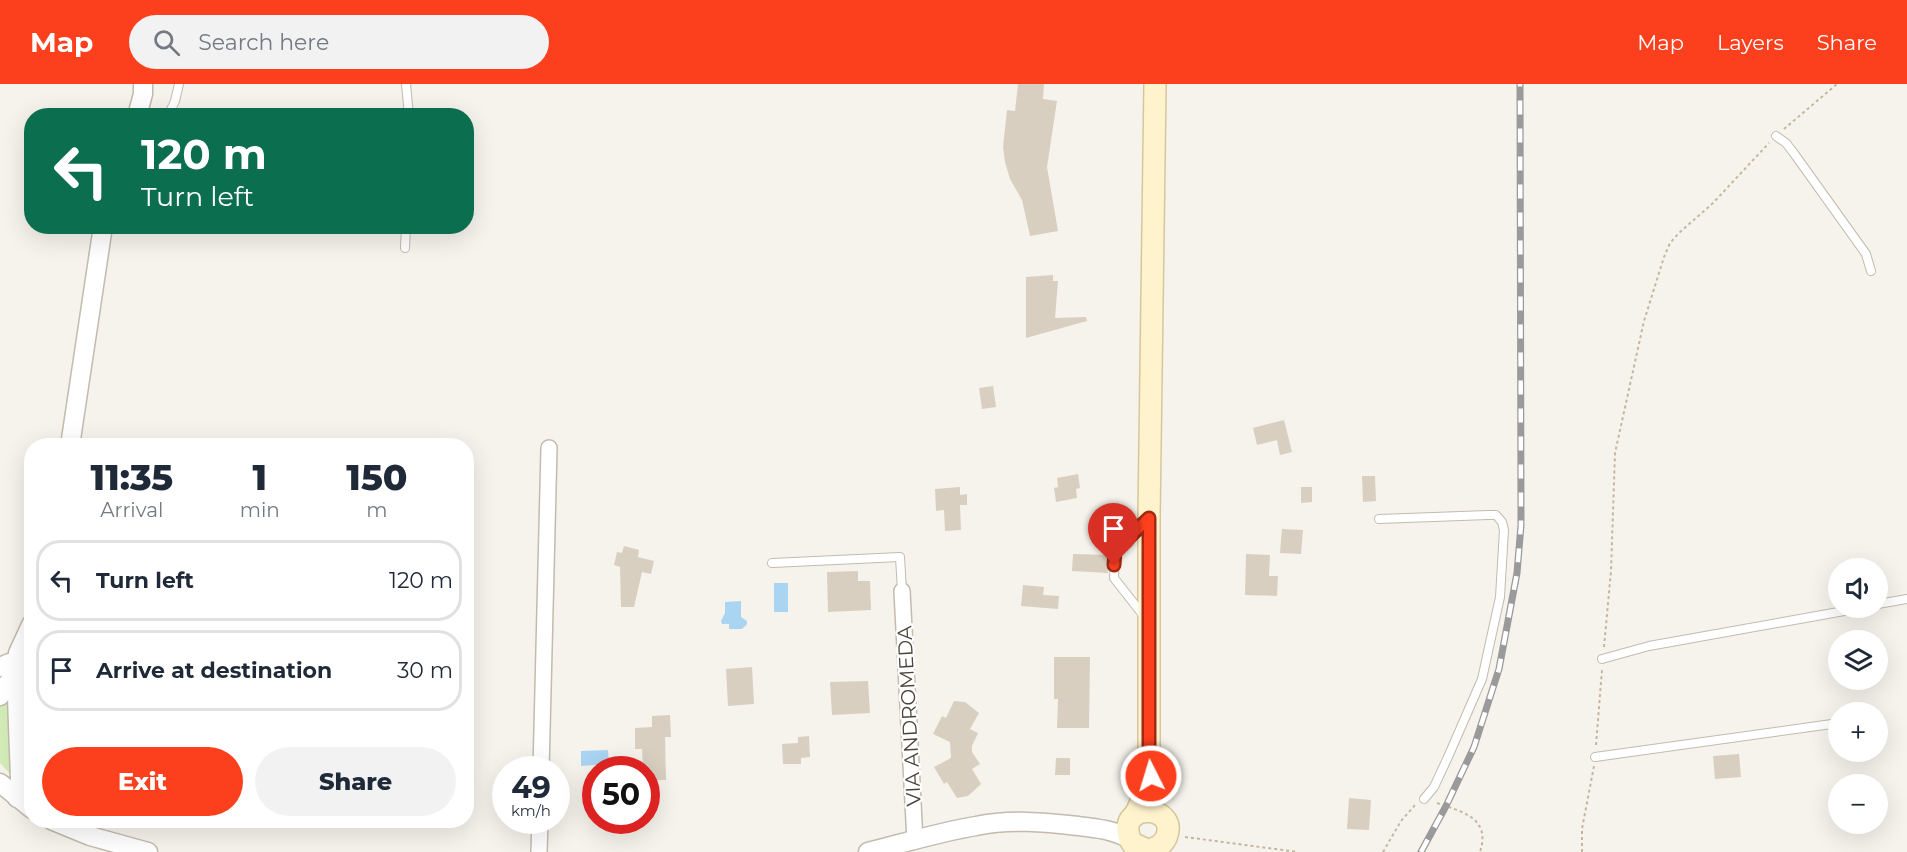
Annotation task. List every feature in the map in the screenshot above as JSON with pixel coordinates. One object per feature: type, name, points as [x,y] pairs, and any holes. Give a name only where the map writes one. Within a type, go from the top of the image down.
[{"type":"main road","points":[[1155,84],[1148,621],[1149,757],[1145,792],[1128,827],[1134,846],[1142,849],[1147,850],[1162,837]]},
{"type":"main road","points":[[1149,757],[1162,837]]},
{"type":"main road","points":[[1133,817],[1142,811],[1156,812],[1162,837]]},
{"type":"street","points":[[139,108],[143,94],[143,84]]},
{"type":"street","points":[[71,438],[102,234]]},
{"type":"street","points":[[541,756],[549,448]]},
{"type":"street","name":"VIA ANDROMEDA","points":[[902,591],[915,841]]},
{"type":"street","points":[[0,696],[24,640]]},
{"type":"street","points":[[13,664],[20,780],[24,804]]},
{"type":"street","points":[[0,783],[24,804]]},
{"type":"street","points":[[1097,829],[1133,817]]},
{"type":"street","points":[[868,852],[976,825],[1014,822],[1044,822],[1097,829],[1122,834],[1134,846]]},
{"type":"street","points":[[70,828],[90,836],[148,852]]},
{"type":"street","points":[[539,852],[540,834]]},
{"type":"lane","points":[[172,108],[179,84]]},
{"type":"lane","points":[[406,84],[408,108]]},
{"type":"lane","points":[[1776,136],[1793,152],[1866,254],[1871,271]]},
{"type":"lane","points":[[405,248],[406,234]]},
{"type":"lane","points":[[1379,519],[1488,514],[1497,515],[1504,530],[1500,597],[1482,680],[1434,787],[1424,799]]},
{"type":"lane","points":[[1148,621],[1114,578],[1115,551],[1149,518]]},
{"type":"lane","points":[[772,563],[900,557],[902,591]]},
{"type":"lane","points":[[1888,602],[1907,599]]},
{"type":"lane","points":[[1602,659],[1648,646],[1828,614]]},
{"type":"lane","points":[[1595,757],[1828,725]]},
{"type":"path","points":[[1582,852],[1582,830],[1595,757],[1611,571],[1615,453],[1644,321],[1664,257],[1670,243],[1679,233],[1713,202],[1776,136],[1837,84]]},
{"type":"path","points":[[1383,852],[1401,821],[1416,804],[1424,799],[1473,818],[1482,828],[1480,852]]},
{"type":"path","points":[[1162,837],[1298,852]]},
{"type":"green space","points":[[9,690],[11,775],[0,763],[0,705]]},
{"type":"water","points":[[774,583],[788,583],[788,612],[774,612]]},
{"type":"water","points":[[741,601],[741,617],[747,621],[747,624],[742,629],[729,629],[729,624],[722,624],[721,621],[725,613],[725,602]]},
{"type":"water","points":[[608,750],[608,756],[582,756],[581,766],[581,751]]},
{"type":"building","points":[[1018,84],[1044,84],[1043,99],[1057,101],[1047,167],[1058,231],[1030,236],[1022,200],[1010,179],[1003,147],[1007,110],[1015,111]]},
{"type":"building","points":[[1053,275],[1053,281],[1058,281],[1055,318],[1086,317],[1087,321],[1026,338],[1026,277]]},
{"type":"building","points":[[993,386],[996,407],[982,409],[979,388]]},
{"type":"building","points":[[1284,420],[1292,452],[1280,455],[1277,440],[1257,445],[1253,428]]},
{"type":"building","points":[[1078,474],[1080,488],[1076,489],[1077,498],[1056,502],[1054,488],[1058,487],[1057,478]]},
{"type":"building","points":[[1362,476],[1375,476],[1376,501],[1363,502]]},
{"type":"building","points":[[960,487],[960,495],[967,494],[967,505],[960,505],[961,530],[945,531],[944,510],[936,511],[935,489]]},
{"type":"building","points":[[1301,487],[1312,487],[1312,502],[1301,503]]},
{"type":"building","points":[[1282,529],[1303,530],[1301,554],[1280,553]]},
{"type":"building","points":[[624,546],[639,550],[638,557],[654,561],[651,574],[642,572],[634,607],[621,607],[620,567],[614,565],[617,552],[622,553]]},
{"type":"building","points":[[1073,554],[1109,555],[1108,573],[1072,571]]},
{"type":"building","points":[[1246,554],[1270,555],[1269,576],[1278,576],[1277,596],[1245,595]]},
{"type":"building","points":[[858,571],[858,581],[870,581],[871,610],[828,612],[827,572]]},
{"type":"building","points":[[1023,585],[1044,587],[1043,595],[1059,596],[1058,609],[1021,606]]},
{"type":"building","points":[[1054,657],[1090,657],[1089,728],[1057,728],[1058,699],[1054,699]]},
{"type":"building","points":[[752,667],[754,704],[728,706],[726,669]]},
{"type":"building","points":[[868,681],[870,713],[832,715],[830,682]]},
{"type":"building","points":[[954,701],[965,702],[979,713],[970,729],[978,733],[972,746],[972,752],[980,764],[972,769],[981,784],[968,796],[957,798],[947,782],[944,784],[934,767],[951,758],[950,742],[933,734],[942,716],[946,718]]},
{"type":"building","points":[[670,715],[671,737],[665,737],[666,780],[660,780],[660,756],[642,756],[642,749],[635,749],[635,728],[652,727],[652,716]]},
{"type":"building","points":[[809,736],[810,757],[801,758],[801,764],[783,764],[782,744],[798,743],[798,737]]},
{"type":"building","points":[[1739,754],[1741,777],[1715,779],[1713,756]]},
{"type":"building","points":[[1056,758],[1070,758],[1070,775],[1055,775]]},
{"type":"building","points":[[1349,798],[1371,800],[1369,830],[1347,829]]},
{"type":"railway","points":[[1421,852],[1474,747],[1499,669],[1517,573],[1521,525],[1520,84]]},
{"type":"route","points":[[1114,565],[1115,551],[1149,518],[1149,757],[1151,776]]}]
